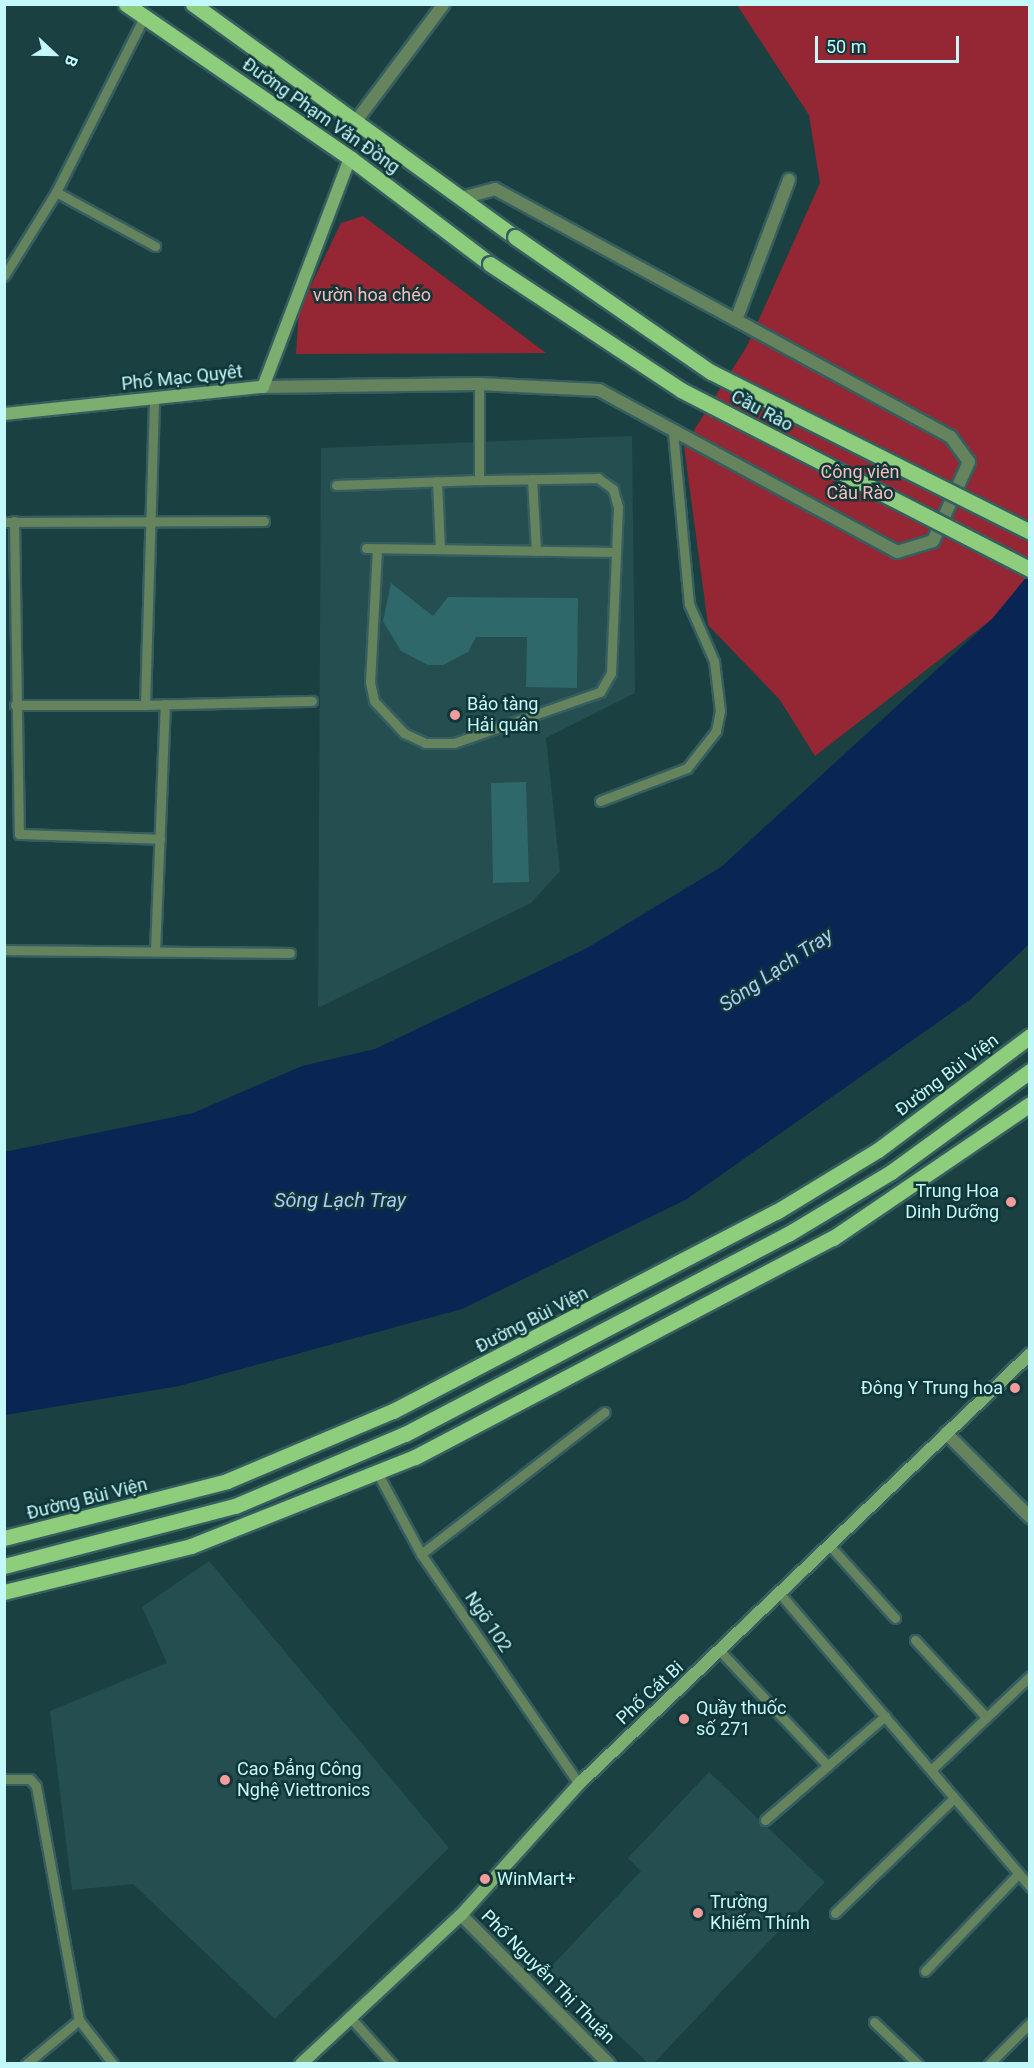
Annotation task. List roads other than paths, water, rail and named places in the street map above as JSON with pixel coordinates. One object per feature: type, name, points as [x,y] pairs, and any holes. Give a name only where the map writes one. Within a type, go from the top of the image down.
[{"type":"main road","name":"Đường Phạm Văn Đồng","points":[[126,4],[350,158],[490,264]]},
{"type":"main road","name":"Đường Phạm Văn Đồng","points":[[193,4],[515,237]]},
{"type":"main road","name":"Cầu Rào","points":[[515,237],[711,372],[1029,532]]},
{"type":"main road","name":"Cầu Rào","points":[[490,264],[681,390],[1029,569]]},
{"type":"main road","name":"Đường Bùi Viện","points":[[4,1539],[227,1481],[393,1411],[776,1212],[888,1144],[1029,1036]]},
{"type":"main road","points":[[4,1566],[235,1506],[405,1434],[788,1234],[891,1172],[1000,1095],[1029,1071]]},
{"type":"main road","points":[[1000,1095],[1016,1115]]},
{"type":"main road","points":[[4,1592],[191,1546],[378,1474],[609,1360],[833,1238],[1029,1104]]},
{"type":"street","points":[[356,122],[444,4]]},
{"type":"street","name":"Phố Mạc Quyêt","points":[[4,414],[263,387],[350,158]]},
{"type":"street","points":[[736,320],[789,180]]},
{"type":"street","points":[[263,387],[479,384],[599,390],[897,552],[933,541],[966,478],[969,462],[962,448],[951,437],[495,189],[462,198]]},
{"type":"street","name":"Phố Cát Bi","points":[[302,2064],[349,2016],[461,1915],[579,1784],[781,1595],[1029,1354]]},
{"type":"street","points":[[946,1433],[1029,1517]]},
{"type":"street","name":"Phố Nguyễn Thị Thuận","points":[[461,1915],[609,2064]]},
{"type":"lane","points":[[4,276],[56,192],[144,17]]},
{"type":"lane","points":[[56,192],[155,246]]},
{"type":"lane","points":[[479,384],[479,480]]},
{"type":"lane","points":[[145,705],[154,399]]},
{"type":"lane","points":[[600,801],[687,768],[716,731],[720,711],[714,661],[689,604],[673,430]]},
{"type":"lane","points":[[532,479],[536,551]]},
{"type":"lane","points":[[336,485],[532,479],[608,482],[618,507],[612,672],[604,688],[585,700],[544,707],[454,743],[425,743],[404,733],[374,700],[377,549]]},
{"type":"lane","points":[[437,481],[440,549]]},
{"type":"lane","points":[[160,839],[19,834],[9,522],[264,521]]},
{"type":"lane","points":[[366,548],[616,552]]},
{"type":"lane","points":[[15,705],[312,701]]},
{"type":"lane","points":[[155,951],[165,704]]},
{"type":"lane","points":[[4,950],[290,952]]},
{"type":"lane","points":[[421,1554],[604,1412]]},
{"type":"lane","name":"Ngõ 102","points":[[378,1474],[421,1554],[579,1784]]},
{"type":"lane","points":[[830,1546],[895,1618]]},
{"type":"lane","points":[[781,1595],[1029,1887]]},
{"type":"lane","points":[[915,1640],[986,1718]]},
{"type":"lane","points":[[721,1652],[828,1766]]},
{"type":"lane","points":[[931,1770],[1029,1676]]},
{"type":"lane","points":[[765,1820],[885,1716]]},
{"type":"lane","points":[[4,1779],[30,1779],[36,1786],[79,2020],[113,2064]]},
{"type":"lane","points":[[835,1913],[953,1798]]},
{"type":"lane","points":[[925,1971],[1018,1874]]},
{"type":"lane","points":[[349,2016],[392,2064]]},
{"type":"lane","points":[[26,2064],[79,2020]]},
{"type":"lane","points":[[874,2022],[918,2064]]},
{"type":"lane","points":[[989,2064],[1029,2023]]},
{"type":"water","name":"Sông Lạch Tray","points":[[1029,574],[1029,944],[971,999],[687,1199],[462,1309],[179,1386],[5,1415],[4,1152],[193,1113],[302,1066],[375,1049],[587,948],[721,867],[992,619]]},
{"type":"place","name":"Bảo tàng Hải quân","points":[[455,715]]},
{"type":"place","name":"Trung Hoa Dinh Dưỡng","points":[[1011,1202]]},
{"type":"place","name":"Đông Y Trung hoa","points":[[1015,1388]]},
{"type":"place","name":"Quầy thuốc số 271","points":[[684,1719]]},
{"type":"place","name":"Cao Đẳng Công Nghệ Viettronics","points":[[225,1780]]},
{"type":"place","name":"WinMart+","points":[[485,1879]]},
{"type":"place","name":"Trường Khiếm Thính","points":[[698,1913]]},
{"type":"park label","name":"vườn hoa chéo","points":[[372,295]]},
{"type":"park label","name":"Công viên Cầu Rào","points":[[860,483]]}]
